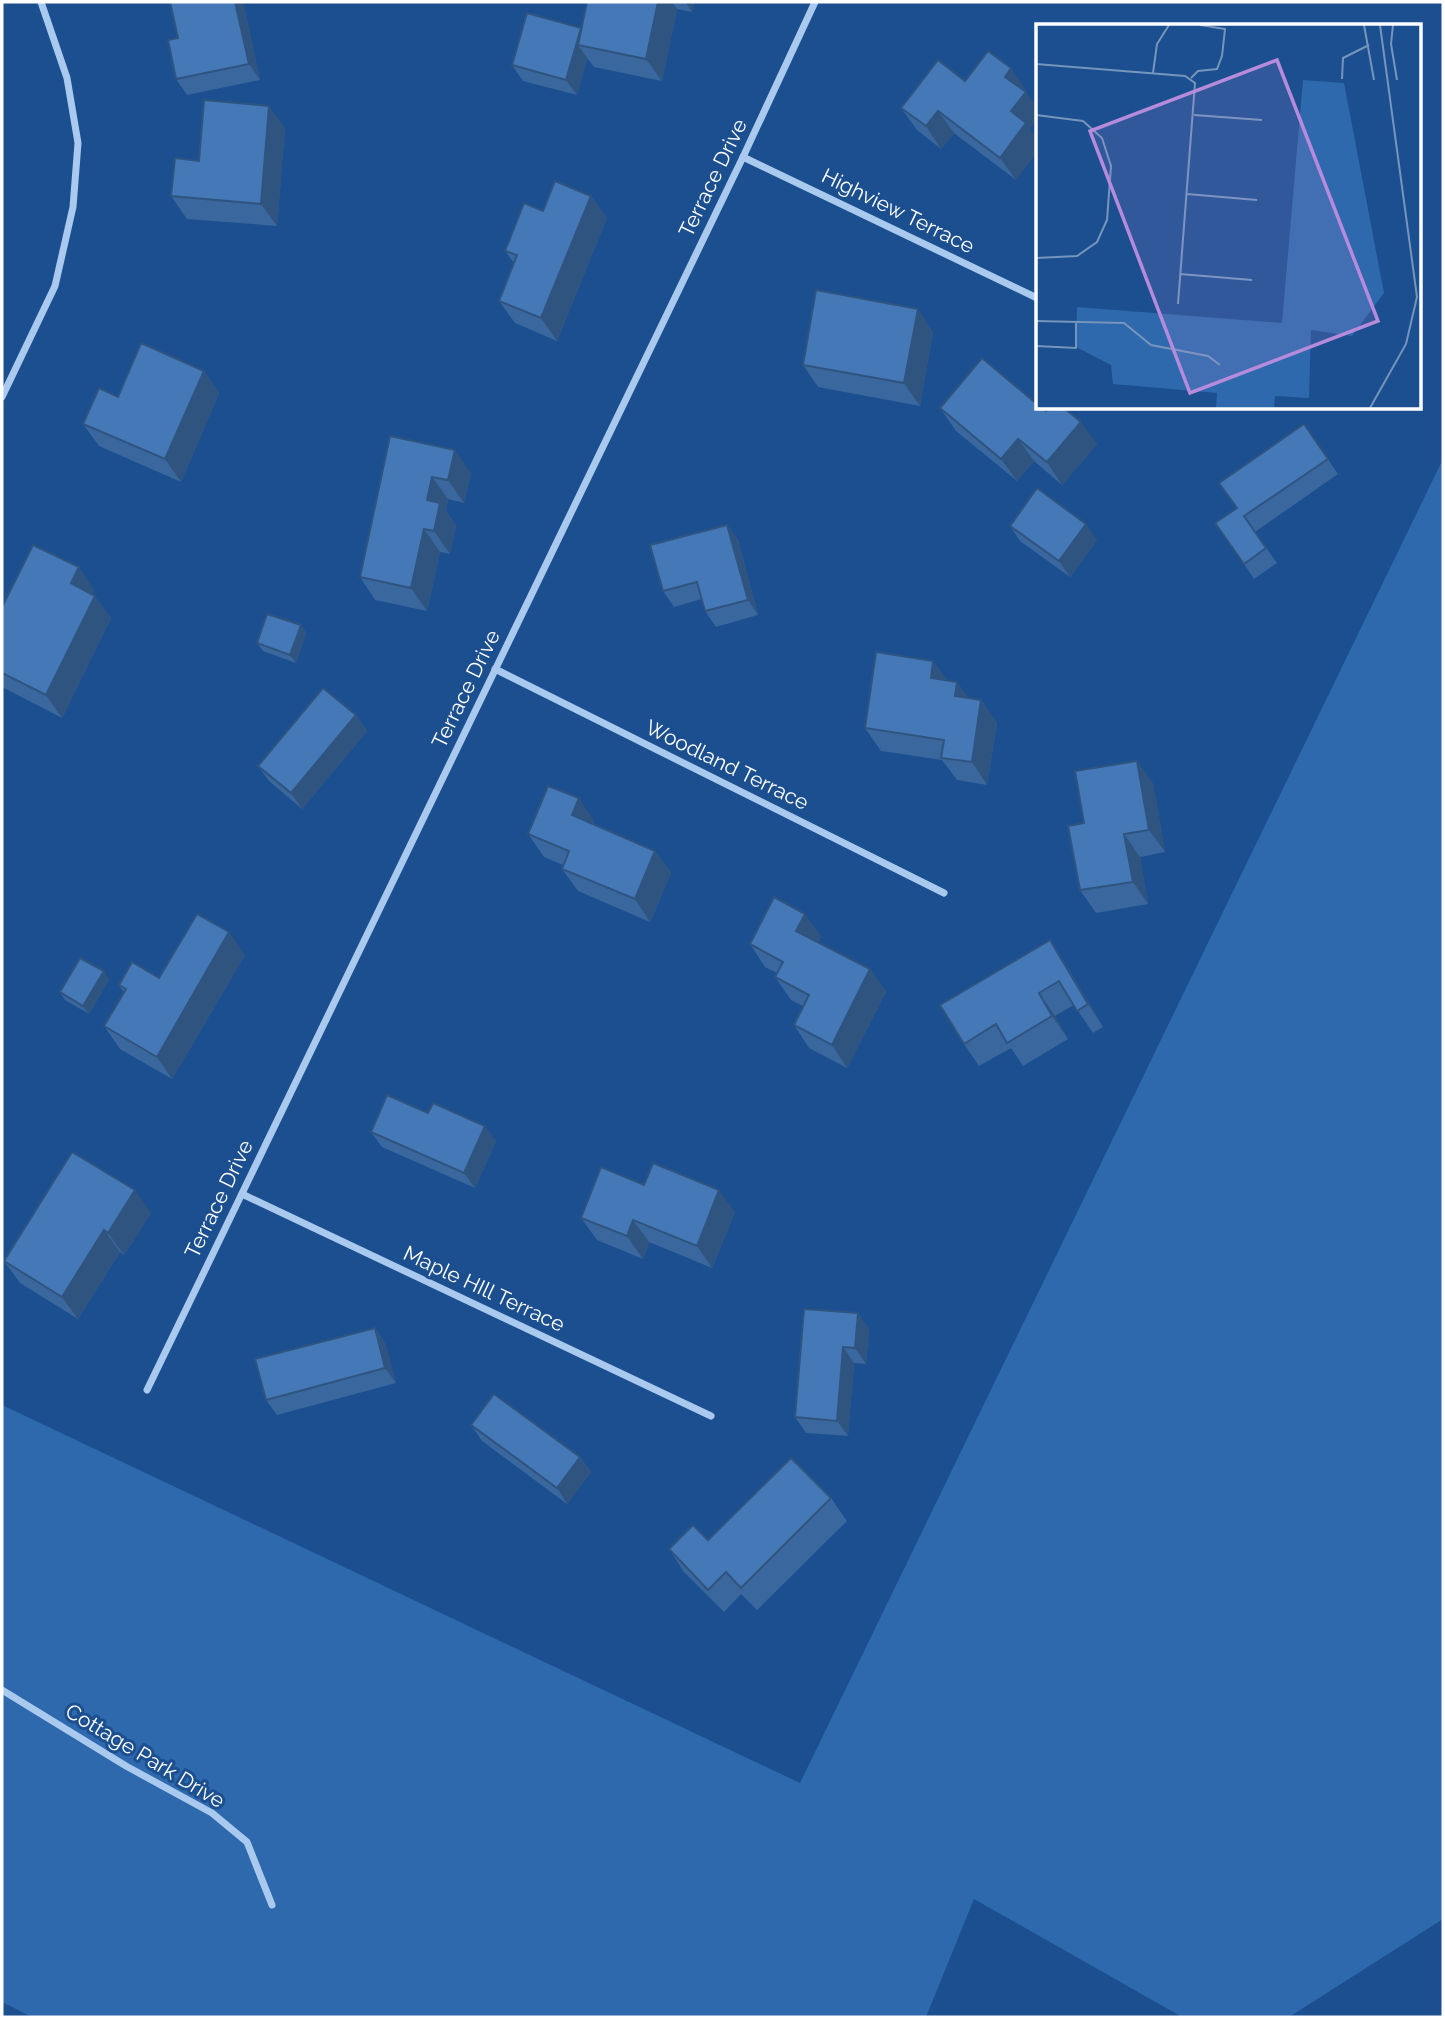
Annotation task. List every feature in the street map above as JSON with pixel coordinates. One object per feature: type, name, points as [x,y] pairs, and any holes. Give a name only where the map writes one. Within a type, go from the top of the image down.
[{"type":"street","points":[[2,397],[55,286],[73,207],[78,143],[67,78],[41,2]]},
{"type":"street","name":"Terrace Drive","points":[[147,1390],[743,157],[815,2]]},
{"type":"street","name":"Highview Terrace","points":[[743,157],[1036,298]]},
{"type":"street","name":"Woodland Terrace","points":[[495,669],[944,893]]},
{"type":"street","name":"Maple HIll Terrace","points":[[242,1194],[711,1416]]},
{"type":"street","name":"Cottage Park Drive","points":[[2,1690],[126,1766],[212,1813],[247,1842],[272,1905]]},
{"type":"shaded area","points":[[1443,459],[1443,1919],[1289,2017],[1182,2017],[974,1899],[926,2017],[32,2017],[2,2002],[2,1405],[800,1783]]},
{"type":"building","points":[[170,2],[235,2],[249,64],[176,79],[168,40],[178,38]]},
{"type":"building","points":[[587,2],[658,2],[646,59],[578,45]]},
{"type":"building","points":[[527,13],[581,28],[566,80],[512,65]]},
{"type":"building","points":[[988,51],[1011,68],[1005,77],[1026,92],[1011,111],[1026,123],[1000,158],[938,111],[926,126],[901,108],[938,60],[965,81]]},
{"type":"building","points":[[204,100],[269,106],[261,204],[171,196],[175,158],[199,161]]},
{"type":"building","points":[[555,181],[591,196],[541,318],[499,301],[517,255],[505,251],[524,203],[543,211]]},
{"type":"building","points":[[816,290],[918,309],[904,383],[803,365]]},
{"type":"building","points":[[141,343],[204,371],[165,459],[83,424],[99,388],[118,397]]},
{"type":"building","points":[[982,358],[1036,403],[1036,410],[1066,410],[1081,422],[1047,462],[1018,439],[1001,459],[940,408]]},
{"type":"building","points":[[1304,424],[1328,459],[1244,516],[1266,548],[1244,564],[1215,523],[1237,508],[1219,483]]},
{"type":"building","points":[[390,436],[455,450],[448,480],[432,477],[427,500],[440,503],[434,531],[424,529],[411,588],[360,577]]},
{"type":"building","points":[[1037,488],[1086,524],[1059,561],[1010,526]]},
{"type":"building","points":[[727,525],[748,600],[705,611],[697,582],[663,591],[650,545]]},
{"type":"building","points":[[33,545],[79,567],[71,583],[95,596],[46,695],[2,673],[2,607]]},
{"type":"building","points":[[267,614],[301,625],[290,655],[257,643]]},
{"type":"building","points":[[876,652],[933,661],[931,678],[957,682],[955,696],[981,700],[972,762],[941,758],[944,740],[865,728]]},
{"type":"building","points":[[323,688],[356,715],[291,793],[258,766]]},
{"type":"building","points":[[1137,761],[1149,830],[1124,834],[1133,882],[1080,890],[1068,826],[1084,823],[1075,771]]},
{"type":"building","points":[[548,786],[579,798],[572,815],[655,851],[635,899],[562,869],[569,851],[528,834]]},
{"type":"building","points":[[774,897],[805,914],[796,931],[870,969],[832,1045],[794,1025],[809,995],[775,977],[783,962],[750,944]]},
{"type":"building","points":[[197,914],[229,932],[157,1057],[104,1026],[126,989],[119,985],[132,962],[159,978]]},
{"type":"building","points":[[1050,940],[1088,1004],[1077,1011],[1059,981],[1039,993],[1052,1016],[1007,1043],[996,1024],[964,1044],[940,1005]]},
{"type":"building","points":[[80,958],[104,971],[83,1006],[60,992]]},
{"type":"building","points":[[387,1095],[428,1113],[433,1103],[485,1126],[464,1173],[371,1132]]},
{"type":"building","points":[[72,1152],[135,1190],[108,1233],[104,1230],[62,1297],[4,1261]]},
{"type":"building","points":[[653,1163],[719,1190],[697,1246],[633,1220],[627,1236],[581,1218],[601,1167],[644,1185]]},
{"type":"building","points":[[804,1309],[858,1313],[855,1348],[843,1347],[837,1421],[795,1417]]},
{"type":"building","points":[[375,1328],[385,1368],[266,1400],[255,1359]]},
{"type":"building","points":[[494,1394],[580,1457],[557,1488],[471,1425]]},
{"type":"building","points":[[791,1458],[831,1498],[741,1588],[726,1572],[708,1590],[669,1549],[693,1525],[708,1540]]}]
